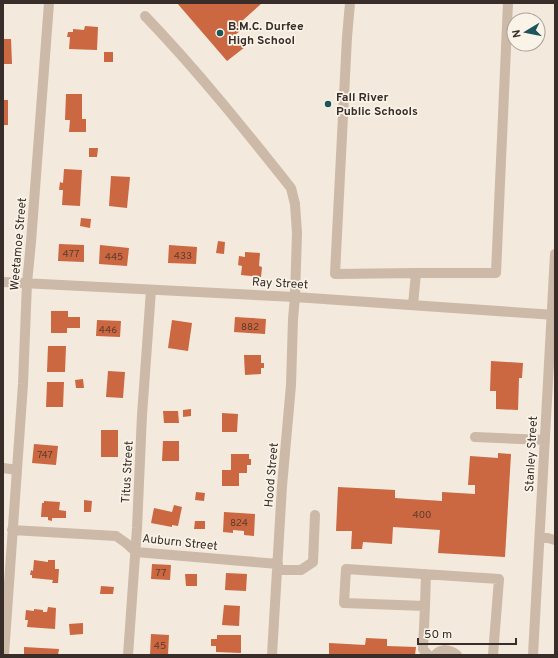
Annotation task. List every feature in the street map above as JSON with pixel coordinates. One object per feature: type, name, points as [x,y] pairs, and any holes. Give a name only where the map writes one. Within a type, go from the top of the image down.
[{"type":"street","name":"Weetamoe Street","points":[[4,655],[5,617],[23,384],[27,283],[32,242],[49,3]]},
{"type":"street","points":[[350,3],[335,274],[496,273],[508,3]]},
{"type":"street","name":"Hood Street","points":[[145,16],[174,46],[228,109],[291,188],[297,233],[295,297],[291,386],[282,486],[272,655]]},
{"type":"street","name":"Stanley Street","points":[[533,655],[545,440],[554,315],[555,254]]},
{"type":"street","points":[[413,305],[416,273]]},
{"type":"street","name":"Ray Street","points":[[3,282],[295,297],[554,315]]},
{"type":"street","name":"Titus Street","points":[[128,655],[136,552],[142,415],[151,290]]},
{"type":"street","points":[[475,437],[545,440]]},
{"type":"street","points":[[3,468],[17,470]]},
{"type":"street","name":"Auburn Street","points":[[12,530],[116,536],[136,552],[301,570],[313,562],[315,515]]},
{"type":"street","points":[[540,536],[555,540]]},
{"type":"street","points":[[425,606],[344,603],[346,569],[499,579],[493,655]]},
{"type":"street","points":[[426,574],[423,650],[428,655]]},
{"type":"street","points":[[435,655],[442,650],[448,650],[457,655]]},
{"type":"building","name":"B.M.C. Durfee High School","points":[[177,3],[262,3],[242,21],[240,31],[235,35],[245,47],[227,61]]},
{"type":"building","points":[[85,26],[98,27],[97,50],[69,49],[70,37],[67,37],[68,32],[73,32],[73,29],[84,30]]},
{"type":"building","points":[[3,39],[11,39],[12,64],[3,64]]},
{"type":"building","points":[[104,52],[113,52],[113,62],[104,62]]},
{"type":"building","points":[[66,94],[82,94],[82,119],[86,119],[86,132],[69,132],[70,120],[65,120]]},
{"type":"building","points":[[3,100],[8,100],[8,125],[3,125]]},
{"type":"building","points":[[89,148],[98,148],[97,157],[89,157]]},
{"type":"building","points":[[64,169],[82,170],[80,206],[62,205],[63,190],[59,190],[60,182],[63,183]]},
{"type":"building","points":[[111,176],[130,177],[127,208],[109,206]]},
{"type":"building","points":[[81,218],[91,219],[90,228],[80,226]]},
{"type":"building","points":[[218,241],[225,242],[224,254],[216,253]]},
{"type":"building","points":[[59,244],[84,245],[84,262],[58,261]]},
{"type":"building","points":[[100,245],[129,248],[127,266],[99,264]]},
{"type":"building","points":[[169,245],[197,247],[196,264],[168,263]]},
{"type":"building","points":[[245,252],[260,253],[259,266],[262,267],[261,277],[241,275],[242,266],[238,265],[239,256],[245,257]]},
{"type":"building","points":[[51,311],[68,311],[68,317],[80,317],[80,328],[67,328],[67,333],[51,333]]},
{"type":"building","points":[[235,317],[266,319],[265,334],[234,332]]},
{"type":"building","points":[[97,320],[121,321],[120,337],[96,336]]},
{"type":"building","points":[[172,320],[192,323],[188,351],[168,348]]},
{"type":"building","points":[[48,346],[66,346],[65,372],[47,372]]},
{"type":"building","points":[[244,355],[261,355],[261,363],[264,363],[264,368],[261,368],[261,374],[245,375]]},
{"type":"building","points":[[491,361],[523,363],[522,378],[519,378],[518,410],[496,409],[496,391],[490,391]]},
{"type":"building","points":[[108,371],[125,372],[123,398],[106,397]]},
{"type":"building","points":[[83,379],[84,388],[76,388],[75,380]]},
{"type":"building","points":[[47,382],[64,382],[63,407],[46,407]]},
{"type":"building","points":[[191,409],[191,416],[183,417],[183,410]]},
{"type":"building","points":[[163,411],[178,411],[179,423],[164,423]]},
{"type":"building","points":[[222,413],[238,414],[237,432],[222,432]]},
{"type":"building","points":[[101,430],[118,430],[118,457],[101,457]]},
{"type":"building","points":[[163,441],[179,441],[179,461],[162,461]]},
{"type":"building","points":[[34,444],[58,446],[56,465],[32,463]]},
{"type":"building","points":[[498,453],[511,454],[505,557],[438,553],[440,530],[393,527],[392,544],[363,542],[362,549],[351,549],[352,531],[336,531],[338,487],[395,490],[395,498],[442,501],[442,492],[475,494],[475,485],[468,485],[470,456],[498,458]]},
{"type":"building","points":[[231,454],[249,454],[251,465],[247,465],[247,473],[239,473],[239,486],[222,486],[222,470],[231,470]]},
{"type":"building","points":[[196,492],[205,493],[204,501],[195,500]]},
{"type":"building","points":[[84,500],[92,501],[91,512],[84,512]]},
{"type":"building","points":[[44,501],[60,502],[59,510],[66,511],[66,518],[52,518],[52,521],[48,520],[48,517],[41,517],[42,503],[44,503]]},
{"type":"building","points":[[174,505],[182,507],[178,526],[172,525],[172,527],[151,523],[154,508],[172,512]]},
{"type":"building","points":[[224,512],[255,514],[254,536],[244,535],[244,531],[233,530],[233,533],[223,532]]},
{"type":"building","points":[[195,521],[205,521],[205,529],[194,529]]},
{"type":"building","points":[[34,560],[48,562],[48,560],[55,560],[55,569],[59,569],[58,583],[52,583],[53,580],[32,578],[32,575],[30,575],[31,570],[33,571]]},
{"type":"building","points":[[152,564],[171,565],[170,580],[151,579]]},
{"type":"building","points":[[226,573],[247,574],[246,591],[225,590]]},
{"type":"building","points":[[185,574],[197,574],[197,586],[186,586]]},
{"type":"building","points":[[101,586],[114,587],[113,594],[100,594]]},
{"type":"building","points":[[224,605],[240,606],[239,626],[222,625]]},
{"type":"building","points":[[48,607],[56,608],[55,629],[27,627],[28,620],[25,620],[26,610],[34,611],[34,609],[47,612]]},
{"type":"building","points":[[83,623],[83,634],[70,635],[69,624]]},
{"type":"building","points":[[151,634],[169,635],[168,655],[150,655]]},
{"type":"building","points":[[217,635],[241,635],[241,653],[216,652],[216,646],[211,646],[211,639],[217,639]]},
{"type":"building","points":[[366,638],[387,639],[387,646],[416,647],[415,655],[329,655],[329,643],[365,645]]},
{"type":"building","points":[[24,647],[59,649],[58,655],[24,655]]},
{"type":"place","name":"B.M.C. Durfee High School","points":[[220,33]]},
{"type":"place","name":"Fall River Public Schools","points":[[328,104]]}]
